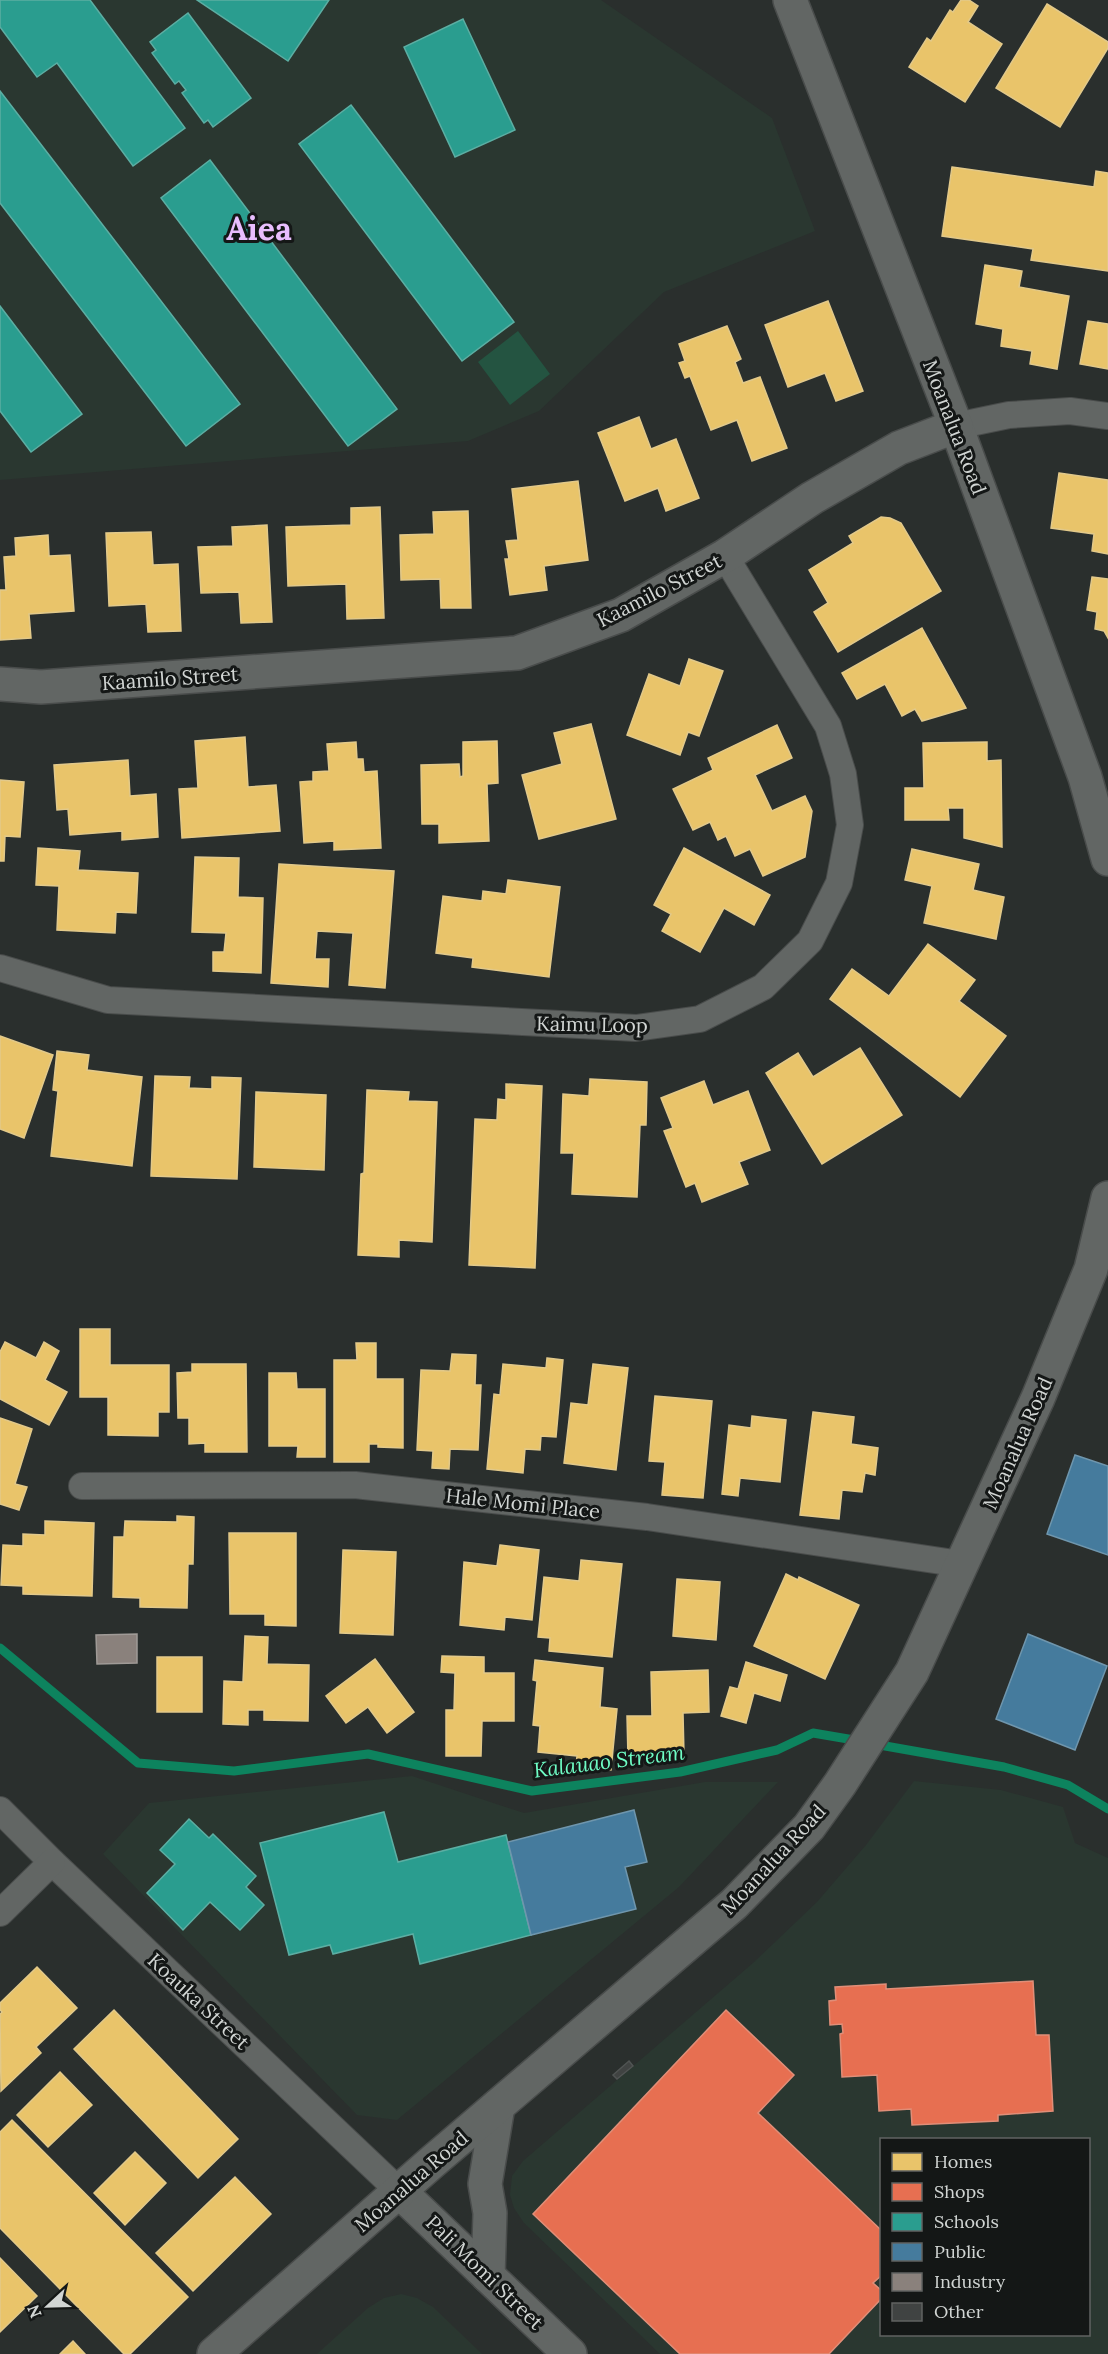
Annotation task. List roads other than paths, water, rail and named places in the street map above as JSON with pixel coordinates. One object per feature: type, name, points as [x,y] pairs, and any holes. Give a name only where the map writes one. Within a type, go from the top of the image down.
[{"type":"main road","name":"Moanalua Road","points":[[789,0],[1096,777],[1108,859]]},
{"type":"main road","name":"Kaamilo Street","points":[[0,684],[41,687],[517,653],[621,615],[725,556],[821,492],[899,448],[956,426]]},
{"type":"main road","name":"Moanalua Road","points":[[214,2354],[399,2191],[734,1904],[809,1827],[840,1784],[912,1672],[1038,1398],[1091,1269],[1108,1198]]},
{"type":"main road","points":[[488,2276],[490,2213],[485,2184],[498,2106]]},
{"type":"main road","name":"Pali Momi Street","points":[[399,2191],[570,2354]]},
{"type":"street","name":"Kaamilo Street","points":[[956,426],[1009,416],[1070,411],[1108,416]]},
{"type":"street","name":"Kaimu Loop","points":[[0,968],[108,1000],[636,1028],[700,1019],[763,987],[810,941],[839,883],[850,825],[843,774],[828,726],[725,556]]},
{"type":"street","name":"Hale Momi Place","points":[[82,1486],[355,1485],[647,1516],[961,1564]]},
{"type":"street","name":"Koauka Street","points":[[0,1810],[399,2191]]},
{"type":"street","points":[[0,1913],[52,1862]]},
{"type":"waterway","name":"Kalauao Stream","points":[[0,1648],[138,1763],[234,1771],[368,1754],[532,1791],[680,1772],[777,1750],[813,1733],[860,1741]]},
{"type":"waterway","name":"Kalauao Stream","points":[[874,1744],[1004,1767],[1068,1785],[1108,1809]]},
{"type":"district","name":"Aiea","points":[[259,228]]}]
